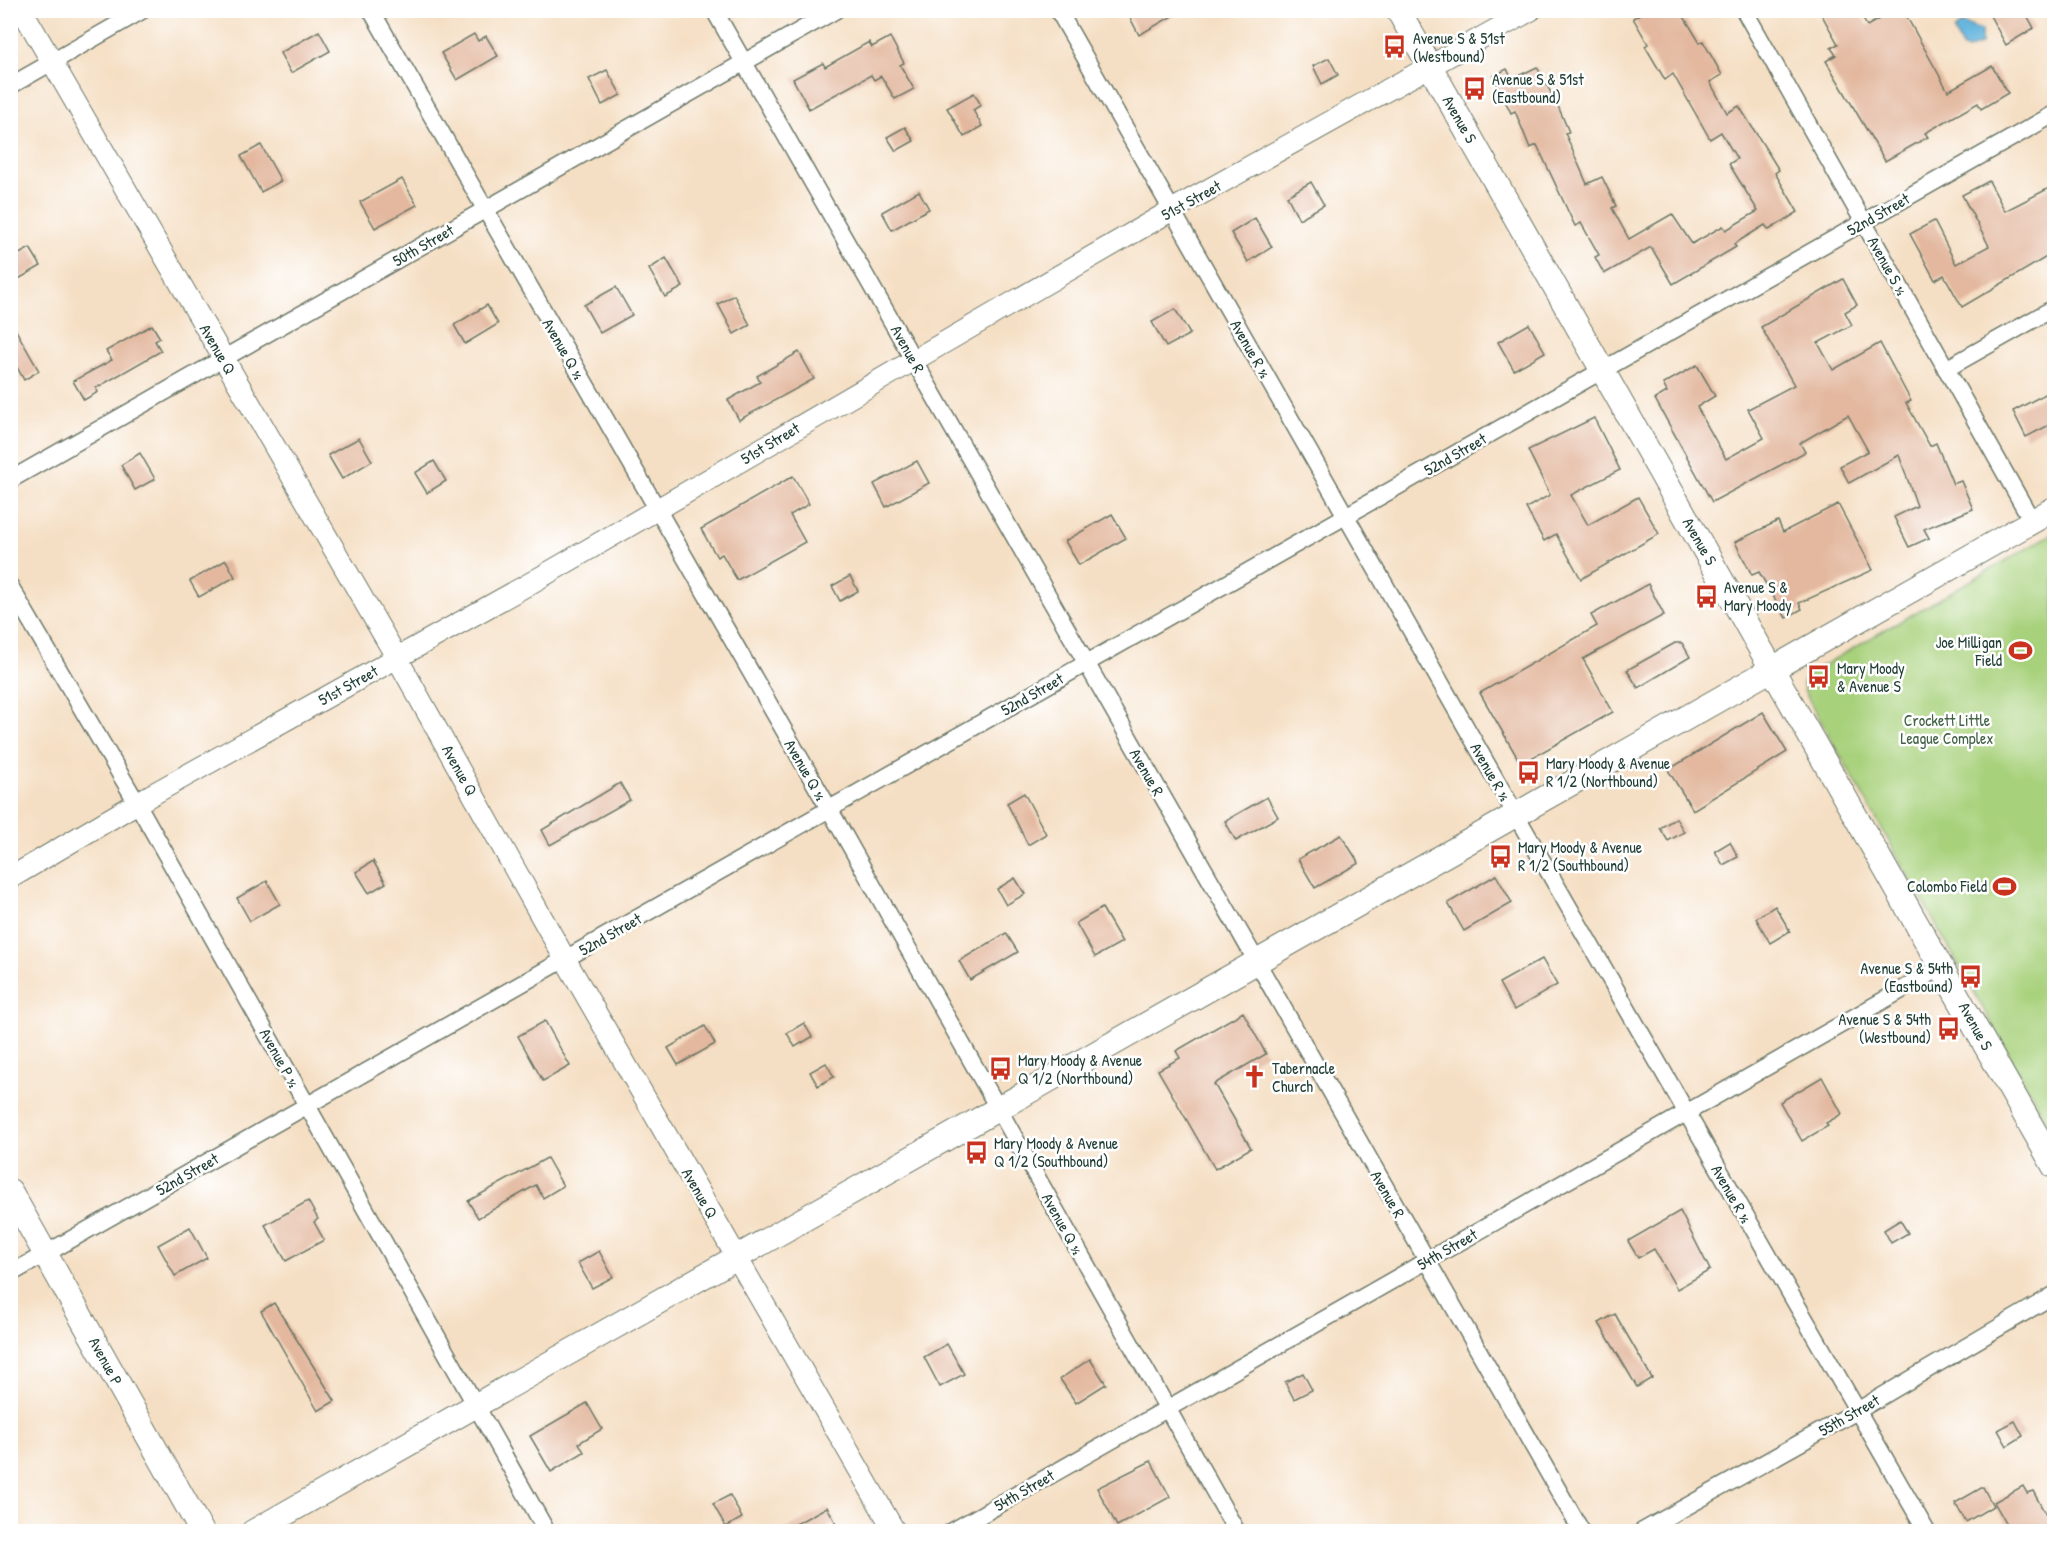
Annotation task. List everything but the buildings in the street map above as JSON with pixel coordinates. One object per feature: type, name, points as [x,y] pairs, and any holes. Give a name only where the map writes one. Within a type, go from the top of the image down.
[{"type":"main road","name":"Avenue S","points":[[1398,10],[2055,1166]]},
{"type":"main road","points":[[253,1532],[2055,508]]},
{"type":"main road","name":"Avenue P","points":[[10,1191],[202,1532]]},
{"type":"street","name":"Avenue Q","points":[[22,10],[397,658],[565,959],[895,1532]]},
{"type":"street","points":[[10,86],[143,10]]},
{"type":"street","name":"Avenue Q ½","points":[[371,10],[829,810],[1237,1532]]},
{"type":"street","name":"Avenue R","points":[[714,10],[1582,1532]]},
{"type":"street","name":"50th Street","points":[[10,480],[836,10]]},
{"type":"street","name":"Avenue R ½","points":[[1058,10],[1515,815],[1927,1532]]},
{"type":"street","name":"51st Street","points":[[10,878],[136,803],[656,511],[1172,210],[1531,10]]},
{"type":"street","name":"Avenue S ½","points":[[1744,10],[2032,521]]},
{"type":"street","name":"52nd Street","points":[[10,1274],[2055,114]]},
{"type":"street","points":[[1946,369],[2055,308]]},
{"type":"street","name":"Avenue P ½","points":[[10,585],[136,803],[547,1532]]},
{"type":"street","name":"54th Street","points":[[951,1532],[1942,967]]},
{"type":"street","name":"55th Street","points":[[1641,1532],[1857,1411],[2055,1295]]},
{"type":"green space","name":"Crockett Little League Complex","points":[[2054,533],[2054,1134],[1804,691],[1803,682],[1808,674]]},
{"type":"water","points":[[1962,23],[1981,30],[1981,44],[1967,50],[1962,47],[1954,31]]},
{"type":"place","name":"Avenue S & 51st (Westbound)","points":[[1395,47]]},
{"type":"place","name":"Avenue S & 51st (Eastbound)","points":[[1474,88]]},
{"type":"place","name":"Avenue S & Mary Moody","points":[[1706,596]]},
{"type":"place","name":"Joe Milligan Field","points":[[2020,651]]},
{"type":"place","name":"Mary Moody & Avenue S","points":[[1819,677]]},
{"type":"place","name":"Mary Moody & Avenue R 1/2 (Northbound)","points":[[1528,772]]},
{"type":"place","name":"Mary Moody & Avenue R 1/2 (Southbound)","points":[[1500,856]]},
{"type":"place","name":"Colombo Field","points":[[2005,886]]},
{"type":"place","name":"Avenue S & 54th (Eastbound)","points":[[1971,977]]},
{"type":"place","name":"Avenue S & 54th (Westbound)","points":[[1949,1028]]},
{"type":"place","name":"Mary Moody & Avenue Q 1/2 (Northbound)","points":[[1000,1069]]},
{"type":"place","name":"Tabernacle Church","points":[[1254,1077]]},
{"type":"place","name":"Mary Moody & Avenue Q 1/2 (Southbound)","points":[[976,1152]]}]
